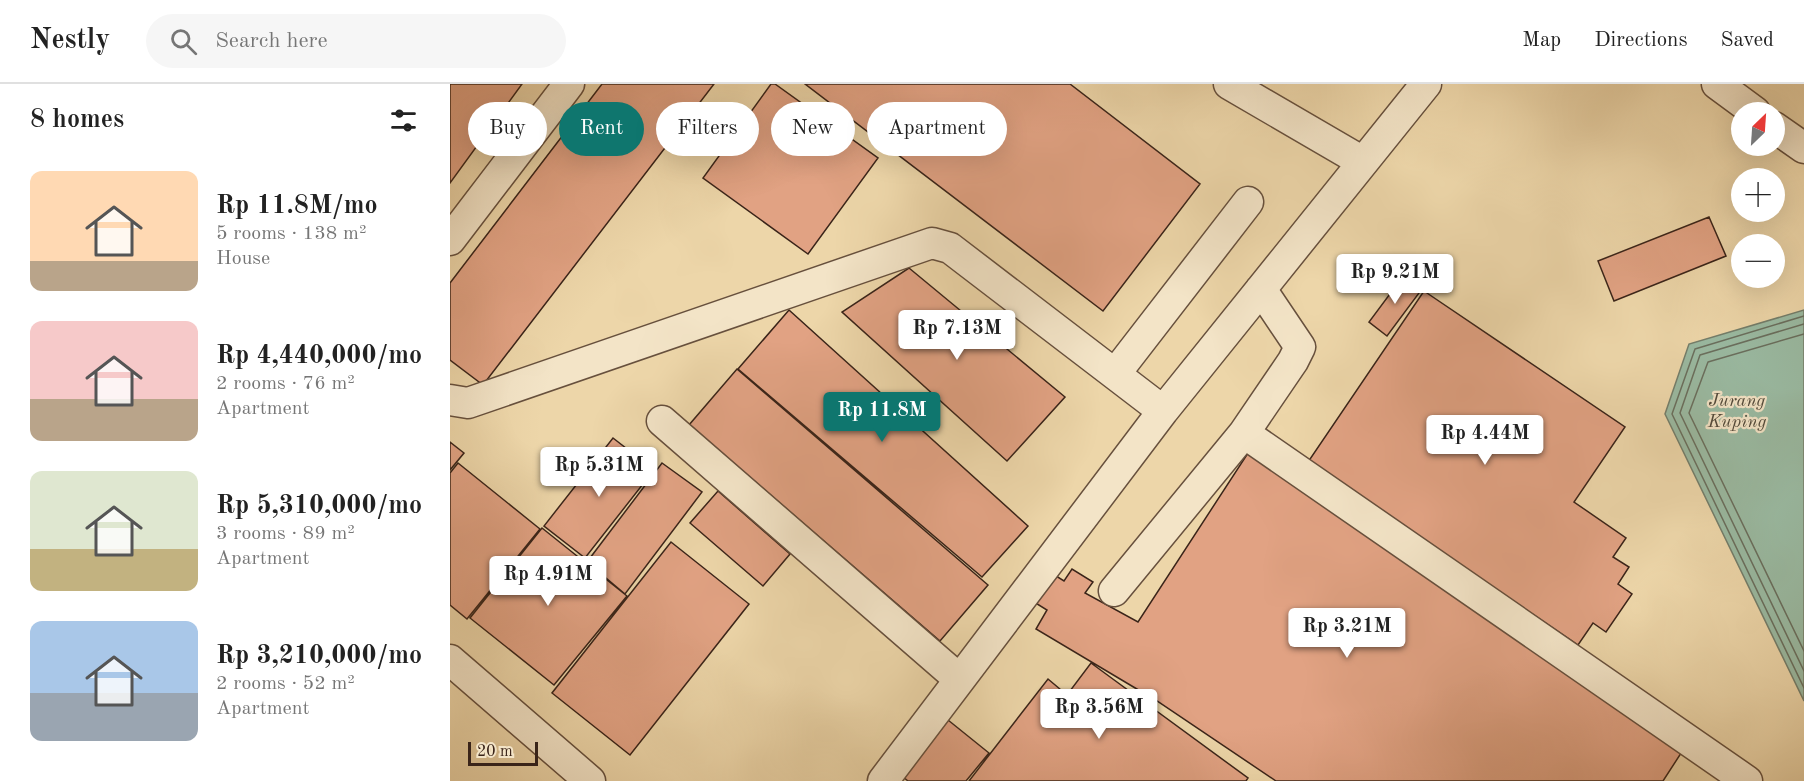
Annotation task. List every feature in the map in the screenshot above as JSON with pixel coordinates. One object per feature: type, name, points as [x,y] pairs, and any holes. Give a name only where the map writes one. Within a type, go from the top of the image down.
[{"type":"street","points":[[450,240],[569,84]]},
{"type":"street","points":[[1229,84],[1363,162]]},
{"type":"street","points":[[883,781],[1162,411],[1426,84]]},
{"type":"street","points":[[1717,84],[1741,102]]},
{"type":"street","points":[[1785,135],[1804,148]]},
{"type":"street","points":[[1115,374],[1248,202]]},
{"type":"street","points":[[450,400],[468,403],[932,243],[950,248],[1162,411]]},
{"type":"street","points":[[1114,591],[1244,433],[1300,347],[1261,289]]},
{"type":"street","points":[[662,421],[959,679]]},
{"type":"street","points":[[1244,433],[1747,781]]},
{"type":"street","points":[[450,660],[590,781]]},
{"type":"water","name":"Jurang Kuping","points":[[1804,310],[1804,701],[1665,414],[1689,344]]},
{"type":"building","points":[[450,84],[522,84],[509,102],[468,102],[470,156],[450,183]]},
{"type":"building","points":[[602,84],[714,84],[700,102],[656,102],[656,156],[659,156],[483,385],[450,360],[450,283],[559,140],[559,156],[644,156],[644,102],[588,102]]},
{"type":"building","points":[[771,84],[775,84],[800,102],[771,102],[771,156],[855,156],[855,141],[867,150],[867,156],[878,158],[808,254],[703,178],[719,156],[759,156],[758,102]]},
{"type":"building","points":[[805,84],[1070,84],[1200,184],[1103,311],[900,156],[1007,156],[1007,102],[867,102],[867,131],[855,122],[855,102],[829,102]]},
{"type":"building","points":[[1709,217],[1726,256],[1614,301],[1598,261]]},
{"type":"building","points":[[909,268],[1065,397],[1007,461],[842,312]]},
{"type":"building","points":[[1404,275],[1422,289],[1387,336],[1369,322]]},
{"type":"building","points":[[1424,291],[1625,427],[1574,502],[1626,538],[1613,557],[1629,567],[1618,584],[1632,594],[1606,632],[1593,623],[1578,645],[1308,462]]},
{"type":"building","points":[[789,310],[1028,526],[982,577],[738,369]]},
{"type":"building","points":[[737,369],[988,585],[940,641],[689,425]]},
{"type":"building","points":[[613,438],[654,470],[585,558],[544,526]]},
{"type":"building","points":[[450,442],[464,453],[450,470]]},
{"type":"building","points":[[1248,453],[1685,747],[1663,781],[1276,781],[1157,701],[1036,629],[1047,610],[1034,602],[1053,574],[1064,581],[1072,569],[1093,582],[1085,593],[1138,622]]},
{"type":"building","points":[[458,463],[540,529],[467,619],[450,605],[450,473]]},
{"type":"building","points":[[662,463],[702,492],[625,594],[587,562]]},
{"type":"building","points":[[718,491],[790,554],[763,586],[690,523]]},
{"type":"building","points":[[542,528],[627,596],[554,685],[470,618]]},
{"type":"building","points":[[671,542],[749,604],[630,755],[552,693]]},
{"type":"building","points":[[1091,663],[1248,778],[1246,781],[969,781],[1048,679],[1067,695]]},
{"type":"building","points":[[948,720],[989,753],[966,781],[908,781],[902,776]]}]
